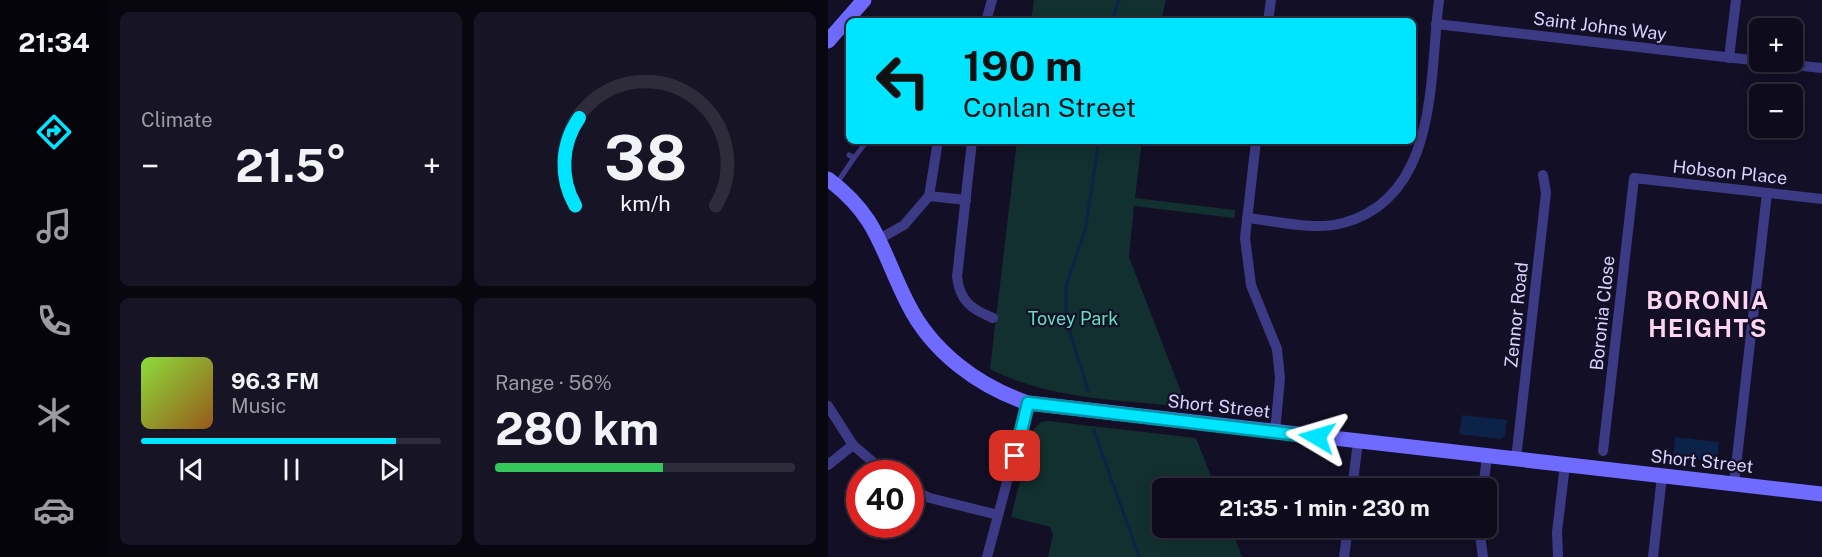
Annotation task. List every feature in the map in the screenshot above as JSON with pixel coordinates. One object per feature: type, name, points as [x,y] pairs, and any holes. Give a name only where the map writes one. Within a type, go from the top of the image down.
[{"type":"street","points":[[846,18],[864,0]]},
{"type":"street","points":[[987,18],[992,0]]},
{"type":"street","points":[[1269,18],[1271,0]]},
{"type":"street","points":[[1247,218],[1313,226],[1342,223],[1369,213],[1389,197],[1406,178],[1418,153],[1425,125],[1438,0]]},
{"type":"street","points":[[1729,58],[1736,0]]},
{"type":"street","points":[[829,36],[846,19]]},
{"type":"street","name":"Saint Johns Way","points":[[1436,24],[1749,60]]},
{"type":"street","name":"Saint Johns Way","points":[[1803,66],[1822,68]]},
{"type":"street","points":[[880,238],[903,225],[929,196],[938,144]]},
{"type":"street","points":[[972,144],[958,264],[958,289],[972,310],[993,318]]},
{"type":"street","points":[[1256,144],[1245,238],[1251,285],[1277,349],[1280,378],[1275,432]]},
{"type":"street","name":"Zennor Road","points":[[1516,459],[1546,193],[1543,175]]},
{"type":"street","name":"Hobson Place","points":[[1634,178],[1822,199]]},
{"type":"street","name":"Boronia Close","points":[[1603,451],[1634,178]]},
{"type":"street","name":"Short Street","points":[[832,182],[862,212],[880,238],[908,304],[926,333],[966,371],[1007,396],[1028,403],[1822,494]]},
{"type":"street","points":[[1734,484],[1767,193]]},
{"type":"street","points":[[929,196],[966,200]]},
{"type":"street","points":[[987,557],[1028,403]]},
{"type":"street","points":[[828,406],[854,445],[871,460]]},
{"type":"street","points":[[1353,478],[1358,442]]},
{"type":"street","points":[[828,465],[854,445]]},
{"type":"street","points":[[1485,478],[1487,456]]},
{"type":"street","points":[[1558,557],[1557,532],[1565,465]]},
{"type":"street","points":[[1653,557],[1662,476]]},
{"type":"street","points":[[924,495],[998,515]]},
{"type":"street","points":[[1344,557],[1347,538]]},
{"type":"street","points":[[1480,538],[1483,557]]},
{"type":"lane","points":[[832,182],[864,144]]},
{"type":"green space","points":[[1034,0],[1166,0],[1162,18],[1031,18]]},
{"type":"green space","name":"Tovey Park","points":[[1017,144],[1142,144],[1135,198],[1235,210],[1234,218],[1134,206],[1129,257],[1187,407],[1061,393],[1013,379],[990,369]]},
{"type":"green space","points":[[1041,422],[1196,438],[1212,478],[1152,478],[1152,538],[1235,538],[1242,557],[1048,557],[1053,534],[1050,527],[1011,517],[1033,430]]},
{"type":"water","points":[[1462,415],[1507,420],[1505,436],[1501,439],[1459,434]]},
{"type":"water","points":[[1675,437],[1719,442],[1717,462],[1673,457]]},
{"type":"waterway","points":[[1113,18],[1119,0]]},
{"type":"waterway","points":[[1088,391],[1066,319],[1066,286],[1085,231],[1099,144]]},
{"type":"waterway","points":[[1094,430],[1139,557]]},
{"type":"district","name":"BORONIA HEIGHTS","points":[[1708,314]]},
{"type":"route","points":[[1015,456],[1028,403],[1317,437]]}]
